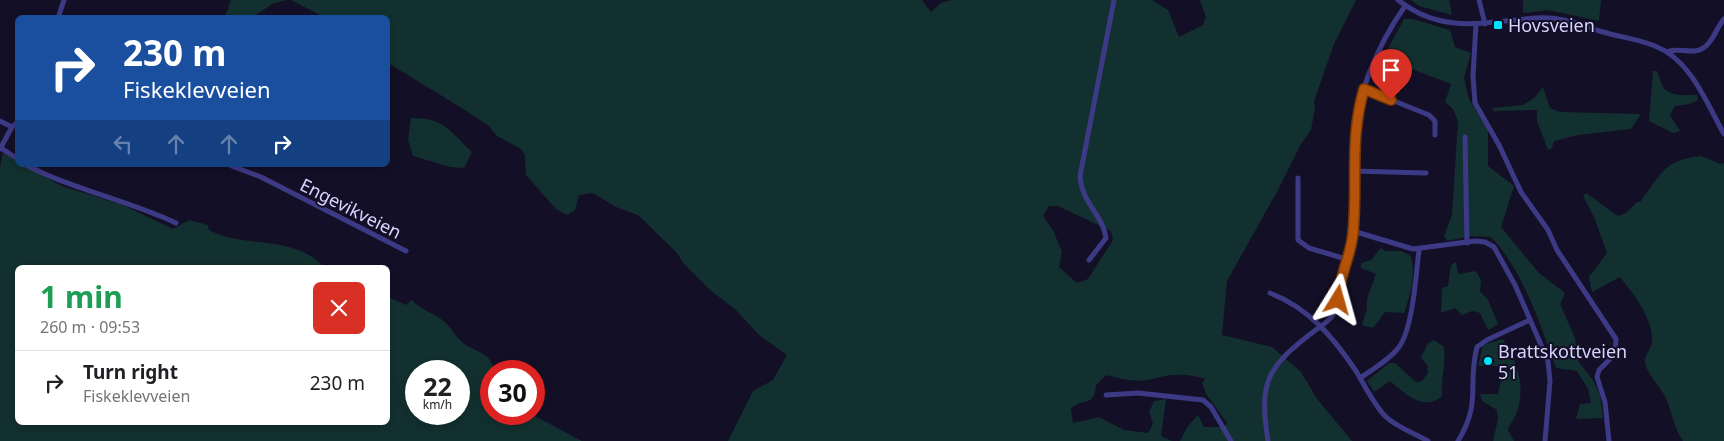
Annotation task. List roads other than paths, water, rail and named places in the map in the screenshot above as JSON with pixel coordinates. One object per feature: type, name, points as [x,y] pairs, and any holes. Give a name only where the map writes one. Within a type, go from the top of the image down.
[{"type":"street","points":[[59,15],[64,0]]},
{"type":"street","points":[[1089,260],[1106,238],[1103,226],[1083,194],[1080,176],[1114,0]]},
{"type":"street","points":[[1398,0],[1422,16],[1448,24],[1485,24],[1560,18],[1654,46],[1667,52],[1691,76],[1724,134]]},
{"type":"street","points":[[1480,0],[1485,24]]},
{"type":"street","points":[[1268,441],[1263,411],[1264,391],[1272,370],[1293,349],[1321,327],[1336,310],[1339,283],[1353,231],[1355,126],[1364,89],[1390,29],[1405,6]]},
{"type":"street","points":[[1667,52],[1671,50],[1693,51],[1705,47],[1724,19]]},
{"type":"street","points":[[1476,24],[1473,76],[1475,104],[1495,138],[1521,192],[1548,230],[1558,250],[1616,339],[1615,354],[1601,367],[1596,377],[1605,402],[1609,441]]},
{"type":"street","points":[[1364,89],[1429,115],[1435,121],[1435,135]]},
{"type":"street","points":[[0,121],[15,125]]},
{"type":"street","points":[[15,126],[0,148],[15,157]]},
{"type":"street","points":[[1465,137],[1467,243]]},
{"type":"street","points":[[30,167],[54,179],[147,210],[176,223]]},
{"type":"street","name":"Engevikveien","points":[[234,167],[260,177],[406,251]]},
{"type":"street","points":[[1353,171],[1426,173]]},
{"type":"street","points":[[1298,178],[1298,240],[1309,248],[1346,259]]},
{"type":"street","points":[[1353,231],[1419,250],[1485,242],[1498,251],[1546,356],[1550,371],[1545,441]]},
{"type":"street","points":[[1360,378],[1396,351],[1403,341],[1408,326],[1419,250]]},
{"type":"street","points":[[1270,293],[1298,306],[1321,327],[1389,419],[1428,441]]},
{"type":"street","points":[[1458,441],[1467,424],[1473,406],[1477,347],[1487,340],[1530,320]]},
{"type":"street","points":[[1106,395],[1138,393],[1204,400],[1211,407],[1231,441]]},
{"type":"place","name":"Hovsveien","points":[[1498,25]]},
{"type":"place","name":"Brattskottveien 51","points":[[1488,361]]}]
